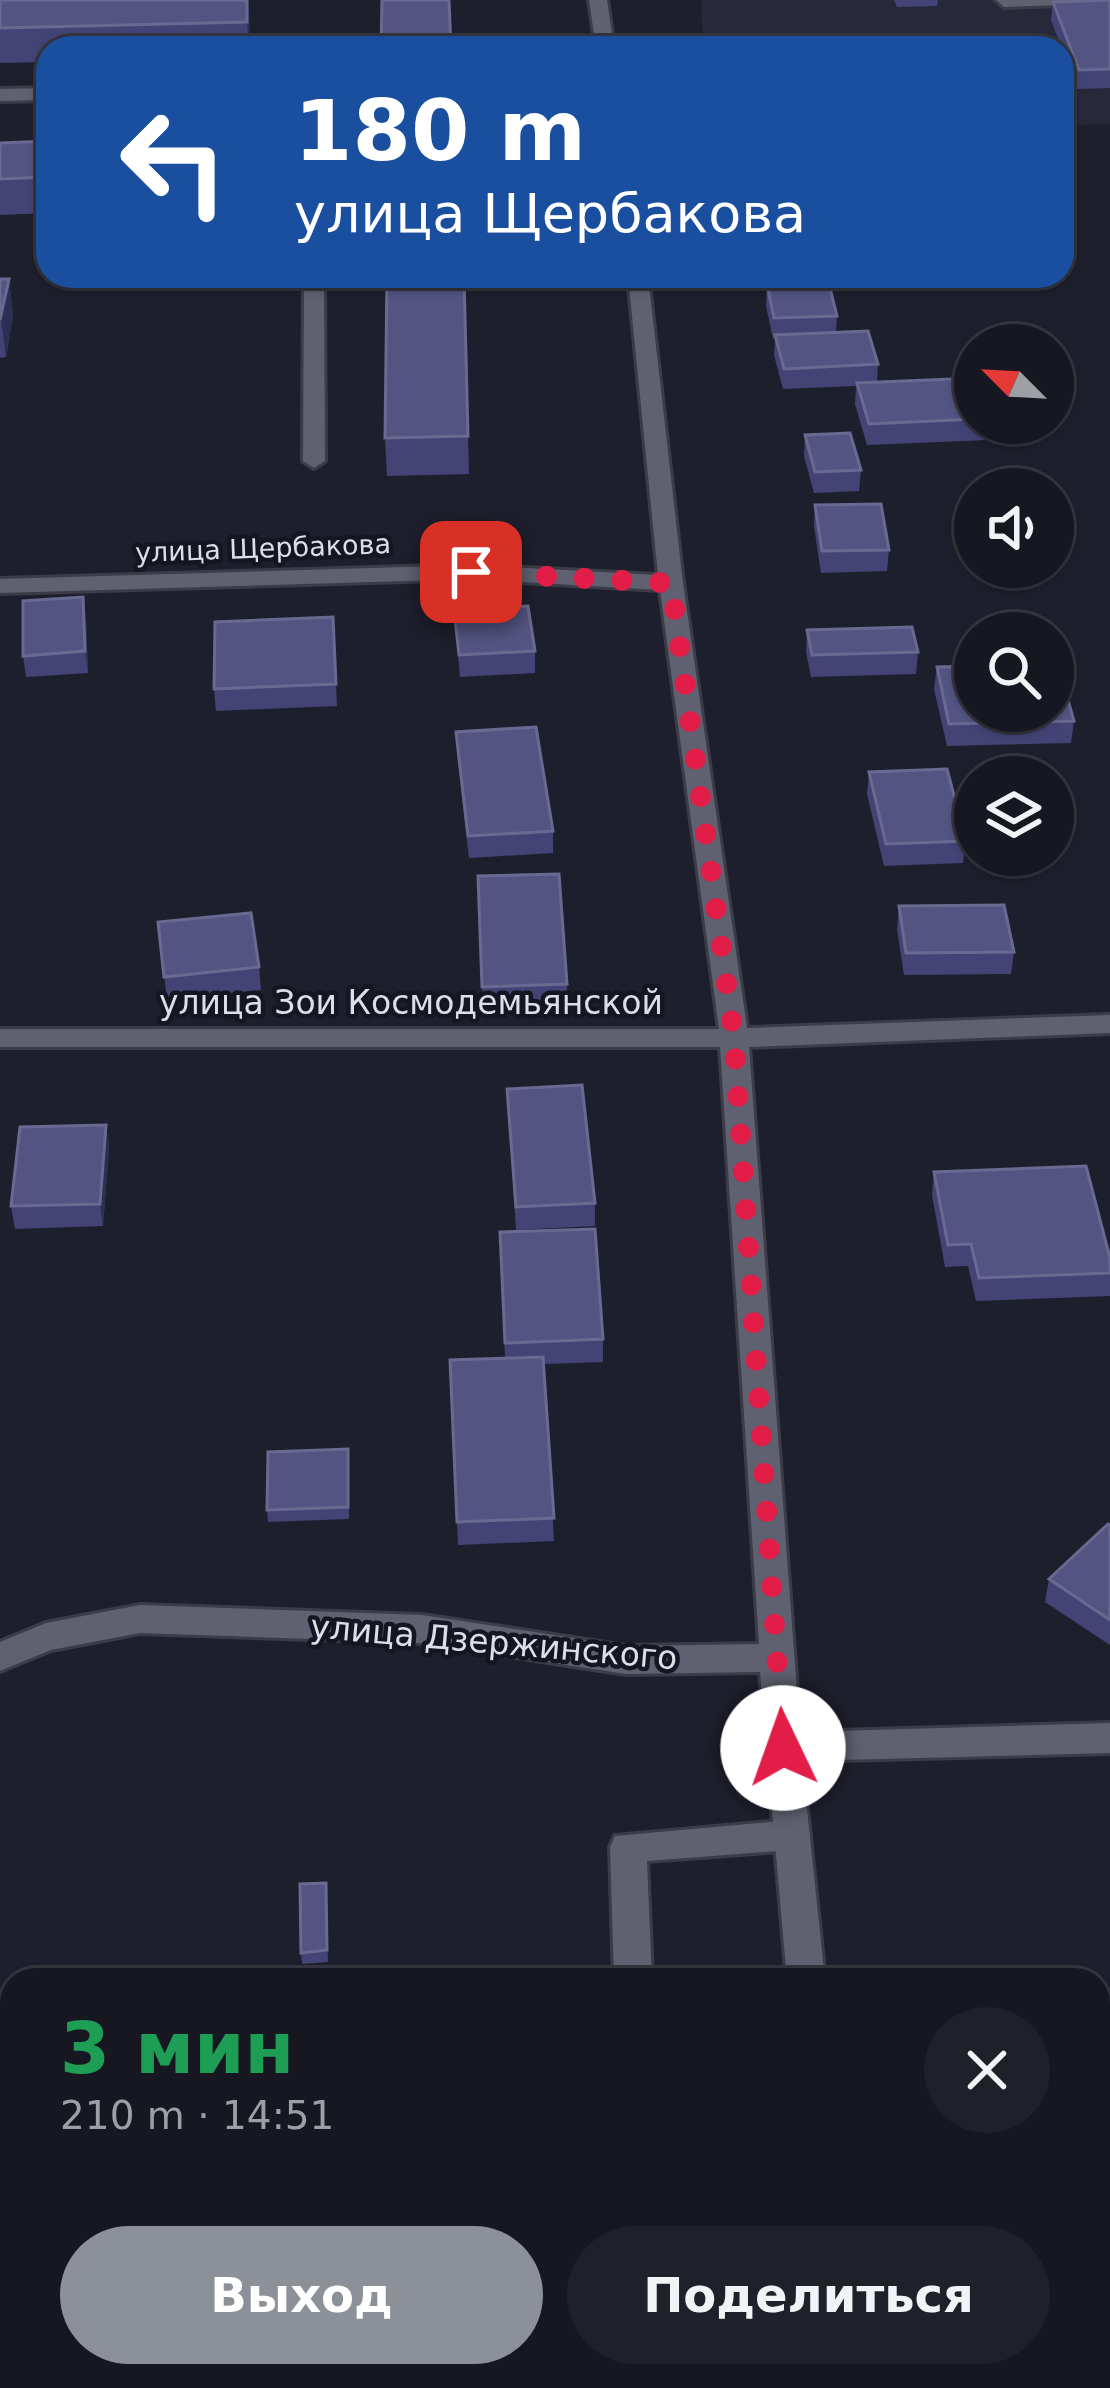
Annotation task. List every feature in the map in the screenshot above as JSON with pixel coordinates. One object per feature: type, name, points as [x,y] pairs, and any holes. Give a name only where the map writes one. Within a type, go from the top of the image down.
[{"type":"street","points":[[598,0],[603,36]]},
{"type":"street","points":[[1004,2],[1061,0]]},
{"type":"street","points":[[0,95],[36,94]]},
{"type":"street","points":[[314,288],[314,461]]},
{"type":"street","points":[[639,288],[671,583],[734,1038],[783,1748],[805,1968]]},
{"type":"street","name":"улица Щербакова","points":[[0,586],[471,572],[671,583]]},
{"type":"street","name":"улица Зои Космодемьянской","points":[[0,1038],[734,1038],[1110,1024]]},
{"type":"street","name":"улица Дзержинского","points":[[0,1657],[46,1637],[140,1619],[422,1629],[626,1660],[778,1658]]},
{"type":"street","points":[[783,1748],[1110,1738]]},
{"type":"street","points":[[633,1968],[628,1847],[792,1835]]},
{"type":"street","points":[[629,2388],[651,2388]]},
{"type":"shaded area","points":[[701,0],[1110,0],[1110,124],[1074,125],[1074,36],[702,36]]},
{"type":"building","points":[[0,0],[247,0],[247,22],[0,28]]},
{"type":"building","points":[[382,0],[449,0],[450,36],[381,36]]},
{"type":"building","points":[[1110,0],[1110,69],[1079,70],[1074,36],[1066,36],[1053,2]]},
{"type":"building","points":[[36,142],[36,178],[0,179],[0,143]]},
{"type":"building","points":[[0,279],[9,279],[0,320]]},
{"type":"building","points":[[387,288],[464,288],[468,436],[385,438]]},
{"type":"building","points":[[768,288],[830,288],[837,316],[774,318]]},
{"type":"building","points":[[868,331],[878,364],[784,369],[775,335]]},
{"type":"building","points":[[954,379],[954,420],[869,424],[857,383]]},
{"type":"building","points":[[850,433],[861,470],[815,472],[805,435]]},
{"type":"building","points":[[881,504],[889,550],[822,551],[815,505]]},
{"type":"building","points":[[83,597],[85,651],[23,656],[23,601]]},
{"type":"building","points":[[528,606],[535,651],[459,655],[454,610]]},
{"type":"building","points":[[333,617],[336,684],[214,689],[215,622]]},
{"type":"building","points":[[912,627],[918,652],[812,655],[807,630]]},
{"type":"building","points":[[937,667],[954,667],[954,724],[949,724]]},
{"type":"building","points":[[536,727],[553,831],[468,836],[456,732]]},
{"type":"building","points":[[947,769],[954,796],[954,841],[886,844],[869,772]]},
{"type":"building","points":[[559,874],[567,984],[482,987],[478,876]]},
{"type":"building","points":[[1004,905],[1014,952],[906,953],[899,906]]},
{"type":"building","points":[[251,913],[259,967],[164,977],[158,922]]},
{"type":"building","points":[[582,1085],[595,1203],[516,1207],[507,1089]]},
{"type":"building","points":[[106,1125],[100,1204],[11,1206],[20,1127]]},
{"type":"building","points":[[1086,1166],[1110,1273],[979,1278],[971,1244],[948,1245],[934,1172]]},
{"type":"building","points":[[595,1229],[603,1339],[505,1343],[500,1232]]},
{"type":"building","points":[[543,1357],[554,1518],[457,1522],[450,1360]]},
{"type":"building","points":[[348,1449],[348,1507],[267,1510],[268,1452]]},
{"type":"building","points":[[1110,1525],[1110,1620],[1049,1579]]},
{"type":"building","points":[[326,1883],[327,1950],[301,1953],[300,1884]]},
{"type":"route","points":[[471,572],[671,583],[734,1038],[783,1748]]}]
